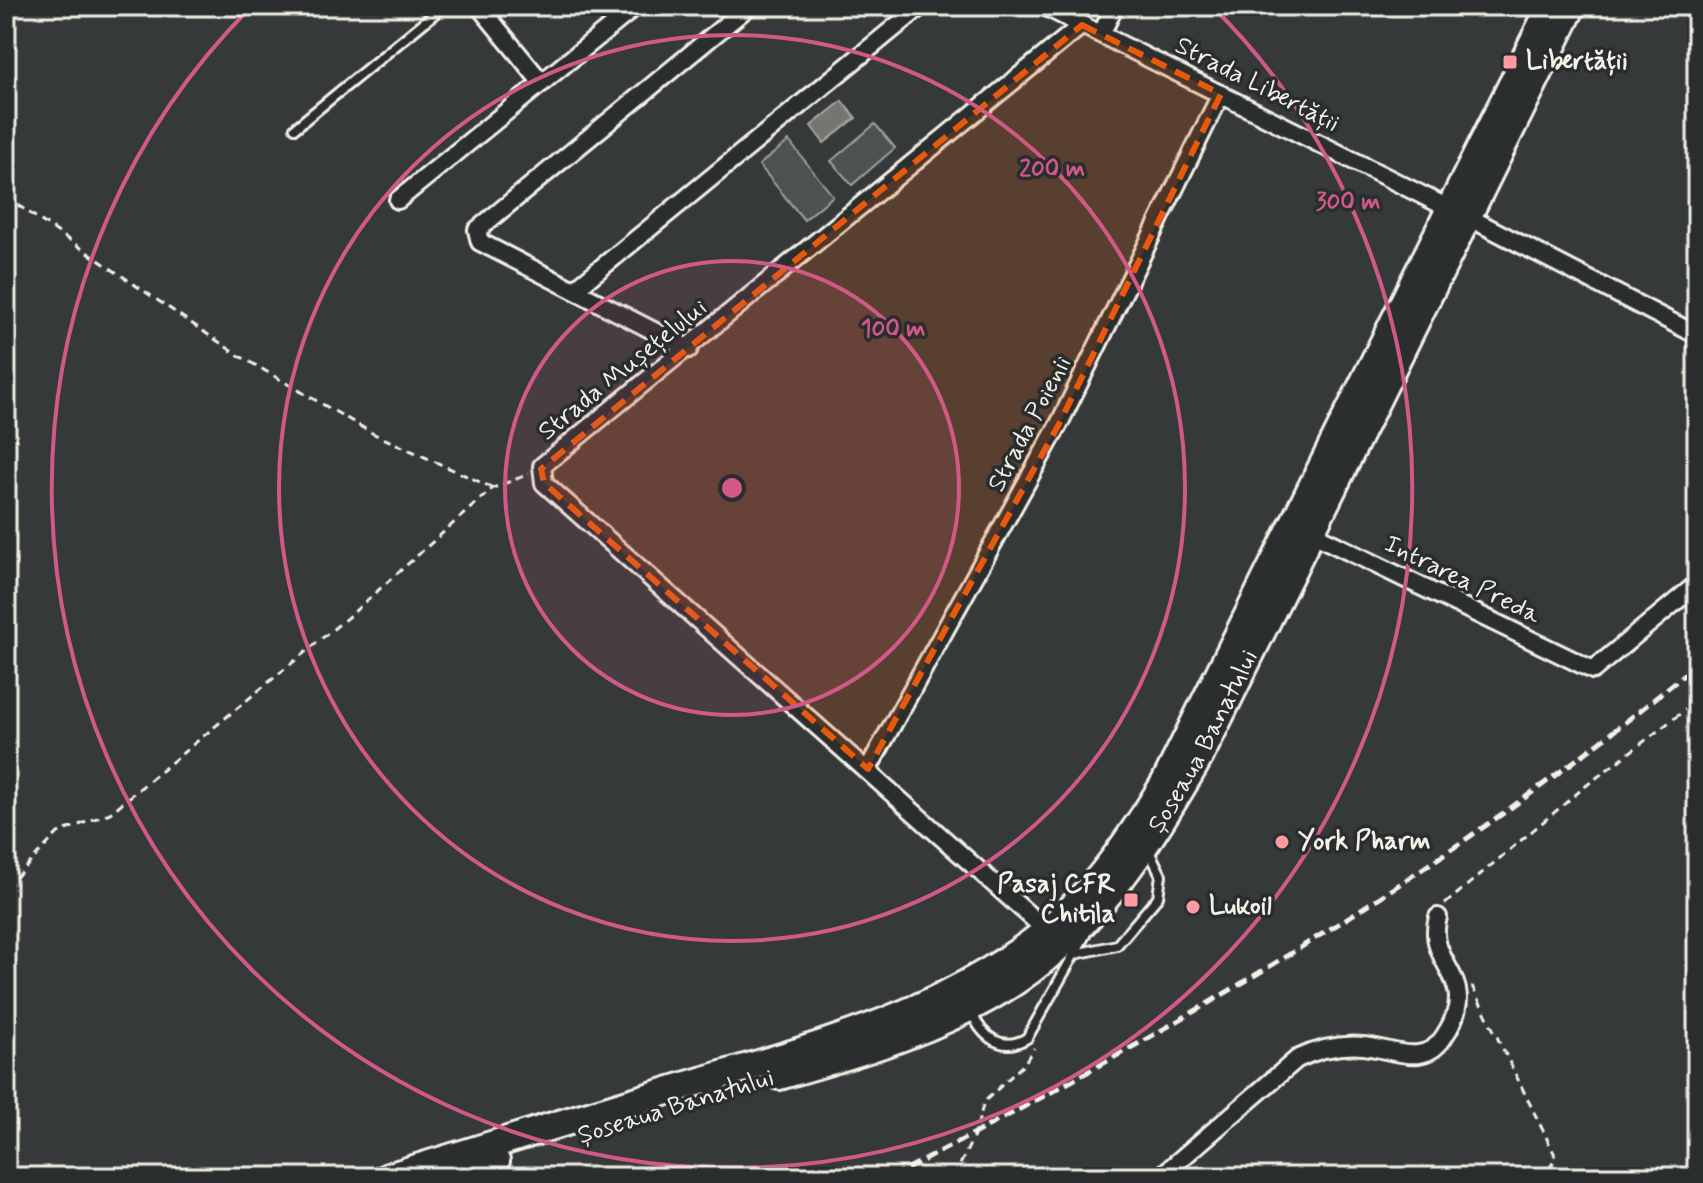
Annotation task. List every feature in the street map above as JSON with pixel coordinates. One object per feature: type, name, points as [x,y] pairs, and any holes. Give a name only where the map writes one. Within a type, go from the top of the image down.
[{"type":"main road","name":"Șoseaua Banatului","points":[[529,1142],[862,1050],[977,994],[1013,983],[1046,958],[1098,905],[1145,845],[1201,754],[1311,533],[1551,6]]},
{"type":"main road","name":"Șoseaua Banatului","points":[[529,1142],[889,1020],[997,966],[1047,931],[1106,867],[1165,782],[1458,212],[1572,6]]},
{"type":"main road","points":[[388,1177],[529,1142]]},
{"type":"main road","points":[[450,1177],[529,1142]]},
{"type":"street","points":[[479,6],[542,83]]},
{"type":"street","points":[[398,200],[636,6]]},
{"type":"street","points":[[689,349],[480,242],[478,226],[749,6]]},
{"type":"street","points":[[574,290],[921,6]]},
{"type":"street","name":"Strada Libertății","points":[[1044,6],[1697,335]]},
{"type":"street","points":[[1101,34],[1115,6]]},
{"type":"street","name":"Strada Mușețelului","points":[[1047,931],[544,483],[540,473],[542,466],[1082,25]]},
{"type":"street","name":"Strada Poienii","points":[[868,769],[1059,424],[1221,94]]},
{"type":"street","name":"Intrarea Preda","points":[[1311,533],[1593,670],[1697,584]]},
{"type":"street","points":[[1160,1177],[1297,1059],[1319,1048],[1364,1046],[1418,1055],[1438,1046],[1458,1009],[1459,995],[1455,978],[1436,943],[1434,931],[1438,917]]},
{"type":"lane","points":[[295,128],[444,6]]},
{"type":"lane","points":[[1046,958],[1117,945],[1158,897],[1161,875],[1145,845]]},
{"type":"lane","points":[[1047,931],[1028,953],[977,994],[978,1025],[999,1043],[1019,1043],[1034,1029],[1076,954],[1098,905]]},
{"type":"path","points":[[6,197],[238,355],[372,433],[493,488]]},
{"type":"path","points":[[6,888],[58,833],[110,813],[236,712],[493,488],[525,474],[540,473]]},
{"type":"path","points":[[1438,917],[1460,888],[1697,701]]},
{"type":"path","points":[[1466,973],[1556,1157],[1545,1177]]},
{"type":"path","points":[[954,1177],[975,1134],[984,1102],[1030,1056],[1034,1029]]},
{"type":"highlighted area","points":[[1082,25],[1221,94],[1059,424],[868,769],[544,483],[541,469]]},
{"type":"shaded area","points":[[842,101],[856,118],[824,143],[811,126]]},
{"type":"shaded area","points":[[875,124],[895,148],[852,185],[831,161]]},
{"type":"shaded area","points":[[789,141],[833,196],[804,220],[759,165]]},
{"type":"railway","points":[[891,1177],[1102,1064],[1308,943],[1508,810],[1604,739],[1697,664]]},
{"type":"place","name":"Libertății","points":[[1510,62]]},
{"type":"place","name":"York Pharm","points":[[1282,842]]},
{"type":"place","name":"Pasaj CFR Chitila","points":[[1131,900]]},
{"type":"place","name":"Lukoil","points":[[1193,907]]}]
